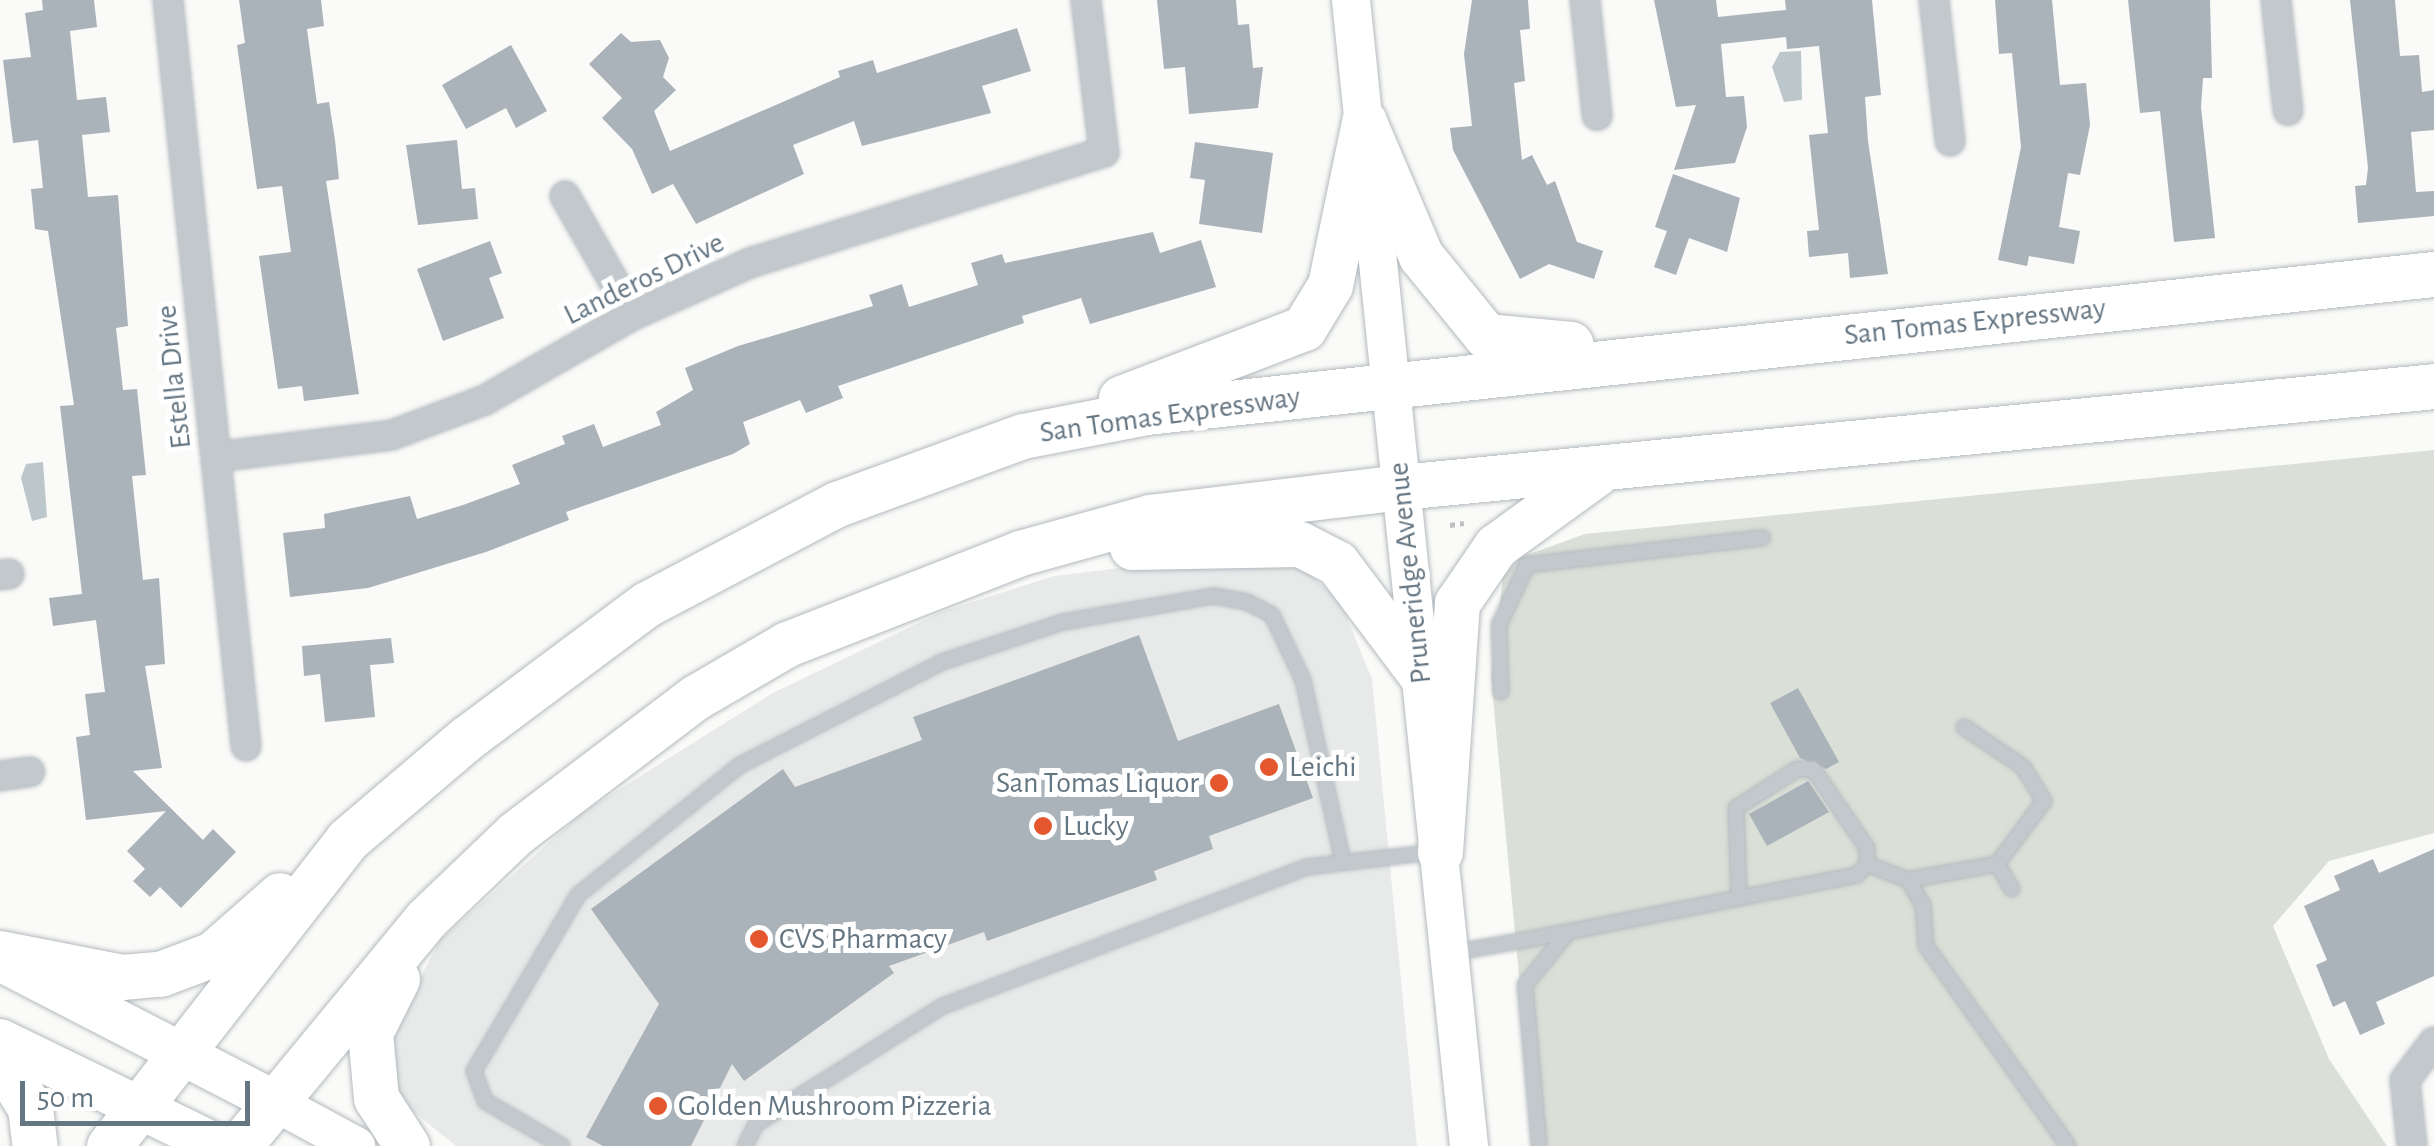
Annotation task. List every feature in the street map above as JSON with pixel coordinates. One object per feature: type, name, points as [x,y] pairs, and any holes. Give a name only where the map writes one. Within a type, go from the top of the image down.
[{"type":"highway","points":[[1364,122],[1422,256],[1486,336],[1672,354]]},
{"type":"highway","points":[[1023,436],[1304,328],[1330,285],[1364,122]]},
{"type":"highway","name":"San Tomas Expressway","points":[[109,1146],[347,840],[467,738],[647,604],[836,504],[1023,436],[1146,412],[2434,274]]},
{"type":"highway","points":[[239,1146],[271,1100],[426,919],[516,833],[696,697],[787,644],[1020,553],[1150,517],[1401,487],[2434,386]]},
{"type":"highway","points":[[1440,852],[1458,604],[1496,546],[1604,469]]},
{"type":"highway","points":[[1020,553],[1300,544],[1336,563],[1421,675]]},
{"type":"highway","points":[[0,957],[122,977],[188,968],[347,840]]},
{"type":"highway","points":[[407,1146],[376,1098],[370,1033],[426,919]]},
{"type":"highway","points":[[0,1059],[30,1108],[35,1146]]},
{"type":"main road","name":"Pruneridge Avenue","points":[[1351,0],[1469,1146]]},
{"type":"main road","points":[[0,957],[356,1146]]},
{"type":"main road","points":[[0,1040],[218,1146]]},
{"type":"street","name":"Estella Drive","points":[[168,0],[246,746]]},
{"type":"street","name":"Landeros Drive","points":[[216,457],[392,435],[485,400],[632,314],[865,223],[1104,152],[1086,0]]},
{"type":"street","points":[[1585,0],[1597,115]]},
{"type":"street","points":[[1934,0],[1950,140]]},
{"type":"street","points":[[2276,0],[2288,110]]},
{"type":"street","points":[[566,196],[632,314]]},
{"type":"street","points":[[0,776],[30,772]]},
{"type":"street","points":[[2412,1146],[2405,1080],[2434,1042]]},
{"type":"lane","points":[[1501,692],[1498,625],[1526,565],[1762,538]]},
{"type":"lane","points":[[562,1146],[485,1101],[474,1071],[578,895],[740,765],[942,662],[1098,614],[1214,596],[1247,602],[1272,615],[1304,680],[1343,862]]},
{"type":"lane","points":[[1867,864],[1908,880],[1997,864],[2044,802],[2023,766],[1964,728]]},
{"type":"lane","points":[[1450,953],[1568,932],[1739,898],[1857,874],[1867,864],[1867,848],[1826,780],[1797,768],[1736,808],[1739,898]]},
{"type":"lane","points":[[745,1146],[756,1124],[944,1006],[1307,868],[1440,852]]},
{"type":"lane","points":[[1997,864],[2012,888]]},
{"type":"lane","points":[[1908,880],[1923,905],[1926,946],[2068,1146]]},
{"type":"lane","points":[[1540,1146],[1525,984],[1568,932]]},
{"type":"path","points":[[1450,526],[1464,524]]},
{"type":"shaded area","points":[[1801,51],[1802,100],[1784,102],[1772,67],[1780,52]]},
{"type":"shaded area","points":[[2434,450],[2434,833],[2329,861],[2273,926],[2329,1059],[2387,1146],[1535,1146],[1491,677],[1503,576],[1521,557],[1585,534]]},
{"type":"shaded area","points":[[43,462],[47,517],[32,521],[21,478],[26,464]]},
{"type":"shaded area","points":[[1179,561],[1296,561],[1340,601],[1372,679],[1417,1146],[456,1146],[399,1100],[393,1030],[440,940],[583,812],[771,694],[941,612],[1054,576]]},
{"type":"building","points":[[42,0],[94,0],[97,27],[70,31],[77,100],[106,97],[110,132],[82,135],[88,197],[118,195],[128,326],[116,328],[123,390],[137,389],[146,475],[132,476],[143,580],[159,578],[165,664],[145,666],[162,768],[133,771],[203,840],[213,829],[236,852],[181,908],[160,887],[150,897],[133,881],[145,869],[127,851],[166,811],[86,820],[76,737],[90,735],[85,694],[105,692],[96,620],[53,626],[49,598],[82,594],[60,406],[74,405],[48,231],[35,229],[31,189],[43,188],[38,140],[13,143],[3,60],[31,57],[25,13],[43,10]]},
{"type":"building","points":[[239,0],[321,0],[324,26],[307,29],[317,104],[329,102],[335,140],[339,179],[326,181],[359,394],[304,401],[302,386],[278,389],[259,256],[291,252],[282,186],[257,189],[237,45],[245,43]]},
{"type":"building","points":[[1157,0],[1236,0],[1238,25],[1249,24],[1253,68],[1263,67],[1258,108],[1189,114],[1185,67],[1164,69]]},
{"type":"building","points":[[1472,0],[1528,0],[1530,29],[1520,30],[1525,81],[1514,83],[1522,160],[1532,155],[1547,185],[1555,181],[1577,242],[1603,251],[1594,279],[1549,264],[1520,279],[1453,150],[1450,128],[1472,126],[1464,54]]},
{"type":"building","points":[[1654,0],[1716,0],[1718,17],[1786,10],[1785,0],[1872,0],[1881,95],[1865,97],[1888,274],[1850,278],[1848,253],[1809,257],[1807,231],[1819,230],[1809,135],[1828,133],[1819,46],[1787,49],[1786,37],[1721,44],[1726,97],[1744,96],[1747,127],[1735,163],[1674,170],[1696,105],[1676,107]]},
{"type":"building","points":[[1995,0],[2052,0],[2060,85],[2086,83],[2090,125],[2080,175],[2068,173],[2059,227],[2080,231],[2074,264],[2029,256],[2027,266],[1998,260],[2021,147],[2012,53],[1999,54]]},
{"type":"building","points":[[2128,0],[2210,0],[2212,78],[2203,78],[2201,107],[2215,238],[2174,242],[2160,111],[2140,113]]},
{"type":"building","points":[[2350,0],[2395,0],[2400,56],[2419,55],[2422,92],[2434,90],[2434,130],[2411,132],[2416,192],[2434,191],[2434,216],[2358,223],[2355,186],[2366,185],[2368,168]]},
{"type":"building","points":[[1017,28],[1031,71],[982,86],[991,113],[862,146],[854,121],[793,145],[804,174],[696,224],[673,184],[652,194],[632,149],[602,118],[622,98],[589,64],[621,33],[631,42],[660,40],[669,58],[663,77],[676,90],[654,111],[670,151],[840,77],[838,71],[873,60],[877,73]]},
{"type":"building","points":[[511,45],[547,111],[516,128],[506,108],[466,129],[442,85]]},
{"type":"building","points":[[457,140],[462,189],[475,188],[478,219],[418,225],[406,145]]},
{"type":"building","points":[[1195,142],[1273,153],[1262,233],[1199,224],[1205,180],[1190,178]]},
{"type":"building","points":[[1673,174],[1740,198],[1727,252],[1689,238],[1676,275],[1654,267],[1667,231],[1655,227]]},
{"type":"building","points":[[1153,232],[1160,253],[1201,240],[1216,287],[1090,324],[1081,298],[1022,316],[1024,323],[838,386],[843,398],[806,413],[800,400],[743,422],[750,444],[733,454],[566,512],[569,520],[486,552],[368,588],[290,597],[283,533],[325,528],[324,514],[410,496],[417,519],[463,505],[520,484],[512,465],[565,444],[562,436],[594,424],[603,447],[661,425],[656,412],[693,390],[685,368],[738,346],[873,306],[869,295],[902,284],[909,307],[978,285],[971,263],[1002,254],[1005,263]]},
{"type":"building","points":[[490,241],[502,273],[489,278],[504,318],[443,341],[417,269]]},
{"type":"building","points":[[1139,635],[1178,741],[1279,704],[1313,798],[1209,836],[1213,849],[1154,871],[1157,880],[987,941],[984,932],[889,966],[894,973],[744,1081],[732,1064],[691,1146],[603,1146],[586,1137],[659,1004],[591,909],[783,769],[795,787],[922,740],[913,717]]},
{"type":"building","points":[[391,638],[394,663],[370,665],[375,717],[325,722],[320,674],[304,676],[302,646]]},
{"type":"building","points":[[1798,688],[1839,762],[1826,769],[1800,758],[1770,703]]},
{"type":"building","points":[[1808,781],[1829,812],[1767,846],[1749,814]]},
{"type":"building","points":[[2434,849],[2434,976],[2376,1002],[2385,1024],[2360,1035],[2345,1001],[2333,1007],[2316,965],[2327,960],[2304,906],[2340,890],[2334,876],[2373,859],[2379,873]]},
{"type":"place","name":"Leichi","points":[[1269,767]]},
{"type":"place","name":"San Tomas Liquor","points":[[1219,783]]},
{"type":"place","name":"Lucky","points":[[1043,826]]},
{"type":"place","name":"CVS Pharmacy","points":[[759,939]]},
{"type":"place","name":"Golden Mushroom Pizzeria","points":[[658,1106]]}]
